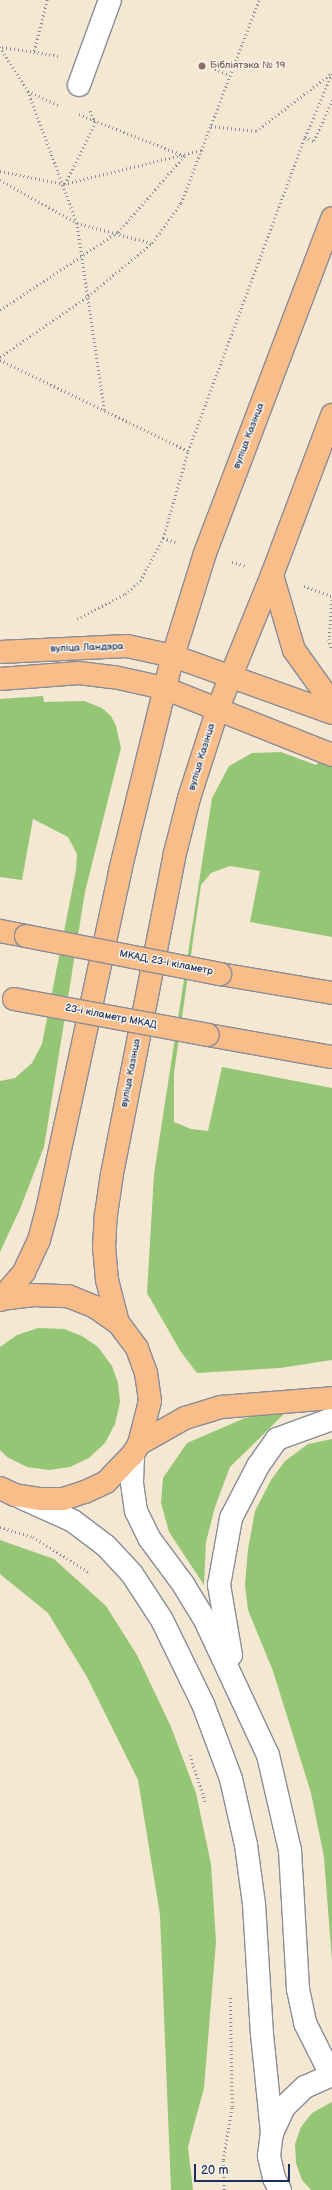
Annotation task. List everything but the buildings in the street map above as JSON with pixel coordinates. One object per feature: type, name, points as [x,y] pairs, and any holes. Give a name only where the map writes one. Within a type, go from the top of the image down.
[{"type":"main road","name":"вуліца Казінца","points":[[1,1300],[24,1272],[39,1240],[47,1210],[120,871],[173,656],[205,553],[332,218]]},
{"type":"main road","name":"вуліца Казінца","points":[[8,1492],[63,1499],[86,1492],[106,1482],[136,1449],[150,1401],[146,1372],[137,1348],[118,1322],[106,1280],[104,1248],[112,1174],[174,857],[218,708],[272,575],[332,414]]},
{"type":"main road","points":[[272,575],[294,650],[332,703]]},
{"type":"main road","name":"вуліца Ландэра","points":[[0,652],[127,646],[173,656],[332,713]]},
{"type":"main road","points":[[0,679],[79,673],[114,677],[164,688],[218,708],[332,755]]},
{"type":"main road","name":"МКАД, 23-і кіламетр","points":[[0,931],[220,974],[332,993]]},
{"type":"main road","name":"23-і кіламетр МКАД","points":[[7,998],[332,1057]]},
{"type":"main road","points":[[1,1300],[32,1295],[68,1296],[95,1307],[118,1322]]},
{"type":"main road","points":[[136,1449],[186,1418],[221,1407],[332,1398]]},
{"type":"lane","points":[[79,85],[110,0]]},
{"type":"lane","points":[[237,1685],[219,1585],[231,1518],[258,1466],[277,1439],[332,1419]]},
{"type":"lane","points":[[136,1449],[132,1483],[136,1511],[149,1538],[183,1584],[205,1620],[237,1685],[268,1755],[290,1850],[298,1989],[305,2023],[331,2075],[305,2086],[284,2107],[272,2133]]},
{"type":"lane","points":[[8,1492],[73,1521],[106,1546],[122,1563],[162,1620],[203,1704],[231,1779],[246,1845],[254,1904],[262,2034],[272,2133],[269,2156],[274,2178],[280,2190]]},
{"type":"path","points":[[34,51],[47,0]]},
{"type":"path","points":[[0,357],[88,296],[152,243],[181,204],[259,0]]},
{"type":"path","points":[[1,47],[88,60]]},
{"type":"path","points":[[1,47],[28,91],[64,184],[77,223],[105,412]]},
{"type":"path","points":[[215,70],[230,75]]},
{"type":"path","points":[[211,126],[256,131],[332,73]]},
{"type":"path","points":[[70,619],[78,619],[125,594],[140,581],[163,538],[188,451],[305,137],[332,73]]},
{"type":"path","points":[[64,184],[95,123],[79,85]]},
{"type":"path","points":[[28,91],[61,107]]},
{"type":"path","points":[[305,137],[314,141],[330,108],[332,100]]},
{"type":"path","points":[[75,113],[95,123],[184,156]]},
{"type":"path","points":[[0,171],[64,184],[184,156],[201,150]]},
{"type":"path","points":[[0,310],[82,258],[118,232],[184,156]]},
{"type":"path","points":[[0,180],[77,223],[118,232],[152,243]]},
{"type":"path","points":[[0,360],[188,451]]},
{"type":"path","points":[[332,600],[329,639],[332,651]]},
{"type":"path","points":[[0,1527],[33,1537],[93,1574]]},
{"type":"path","points":[[188,1749],[208,1809]]},
{"type":"path","points":[[224,2190],[223,2160],[232,2107],[230,1994]]},
{"type":"green space","points":[[43,696],[44,702],[84,701],[102,708],[111,716],[116,726],[121,748],[85,892],[44,1147],[20,1209],[0,1252],[0,1081],[15,1078],[32,1063],[42,1044],[76,870],[77,854],[68,837],[33,819],[22,880],[0,877],[0,699]]},
{"type":"green space","points":[[281,752],[316,765],[323,758],[332,762],[332,937],[250,922],[260,871],[230,866],[211,873],[201,885],[174,1073],[174,1122],[191,1129],[208,1131],[222,1067],[332,1088],[332,1360],[280,1368],[197,1373],[181,1352],[147,1293],[154,1174],[212,798],[229,766],[252,753]]},
{"type":"green space","points":[[38,1328],[64,1329],[82,1336],[98,1347],[112,1366],[118,1383],[120,1402],[115,1424],[105,1443],[89,1458],[70,1467],[49,1470],[27,1467],[7,1457],[0,1450],[0,1347],[17,1335]]},
{"type":"green space","points":[[288,1410],[230,1467],[215,1507],[206,1542],[204,1585],[169,1532],[161,1503],[163,1478],[187,1443],[245,1418]]},
{"type":"green space","points":[[332,1439],[332,1962],[324,1857],[311,1793],[273,1671],[248,1610],[245,1585],[248,1549],[255,1511],[271,1480],[285,1461],[308,1444]]},
{"type":"green space","points":[[0,1540],[54,1559],[106,1606],[137,1655],[171,1727],[196,1793],[211,1864],[216,1942],[204,2088],[188,2147],[193,2190],[171,2190],[160,1915],[138,1780],[87,1677],[48,1613],[0,1574]]},
{"type":"green space","points":[[332,2102],[332,2190],[311,2190],[302,2180],[296,2163],[295,2144],[301,2127],[312,2113]]},
{"type":"place","name":"Бібліятэка № 19","points":[[202,66]]}]
